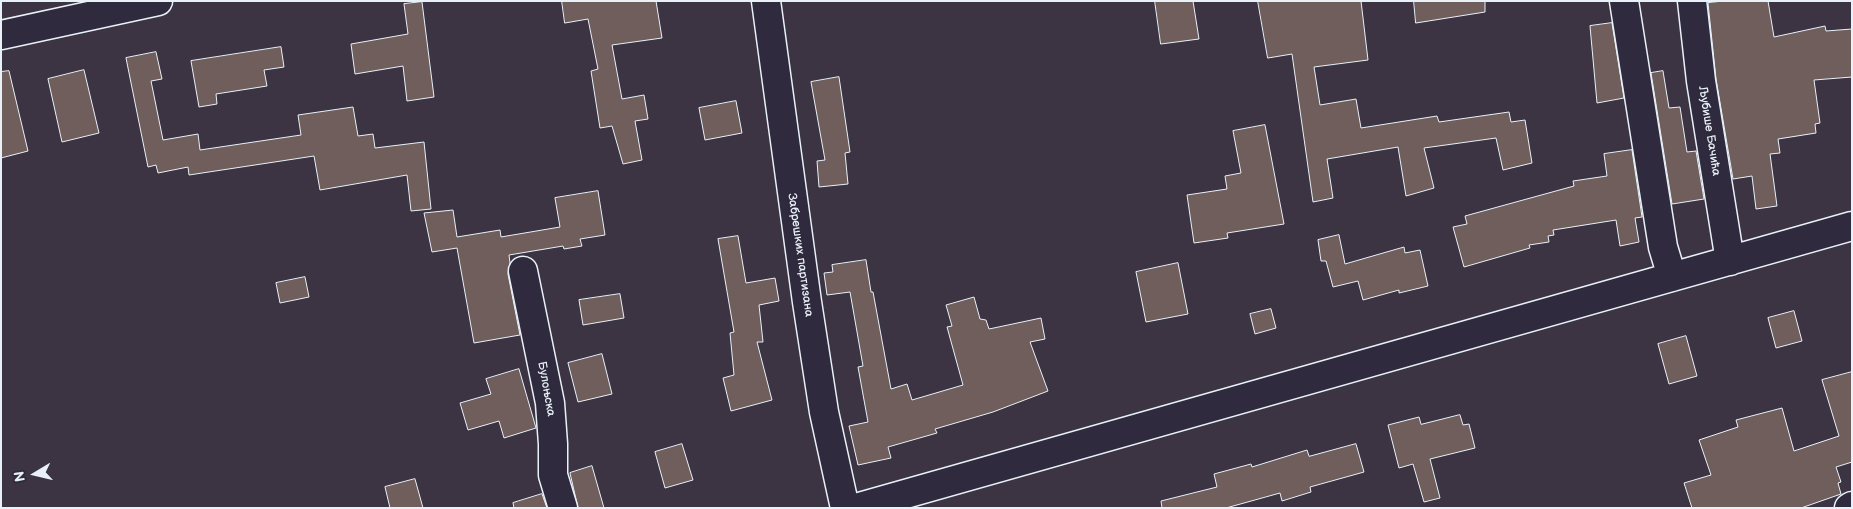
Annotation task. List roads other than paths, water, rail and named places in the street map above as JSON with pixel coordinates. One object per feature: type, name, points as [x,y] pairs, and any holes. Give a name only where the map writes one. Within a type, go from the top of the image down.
[{"type":"street","points":[[1,34],[158,1]]},
{"type":"street","name":"Забрешких партизана","points":[[766,1],[824,412],[845,508]]},
{"type":"street","points":[[1624,1],[1662,239],[1672,277]]},
{"type":"street","name":"Љубише Бачића","points":[[1692,1],[1701,81],[1730,261]]},
{"type":"street","points":[[856,508],[1852,226]]},
{"type":"street","name":"Булоњска","points":[[523,271],[550,403],[553,475],[563,508]]}]
